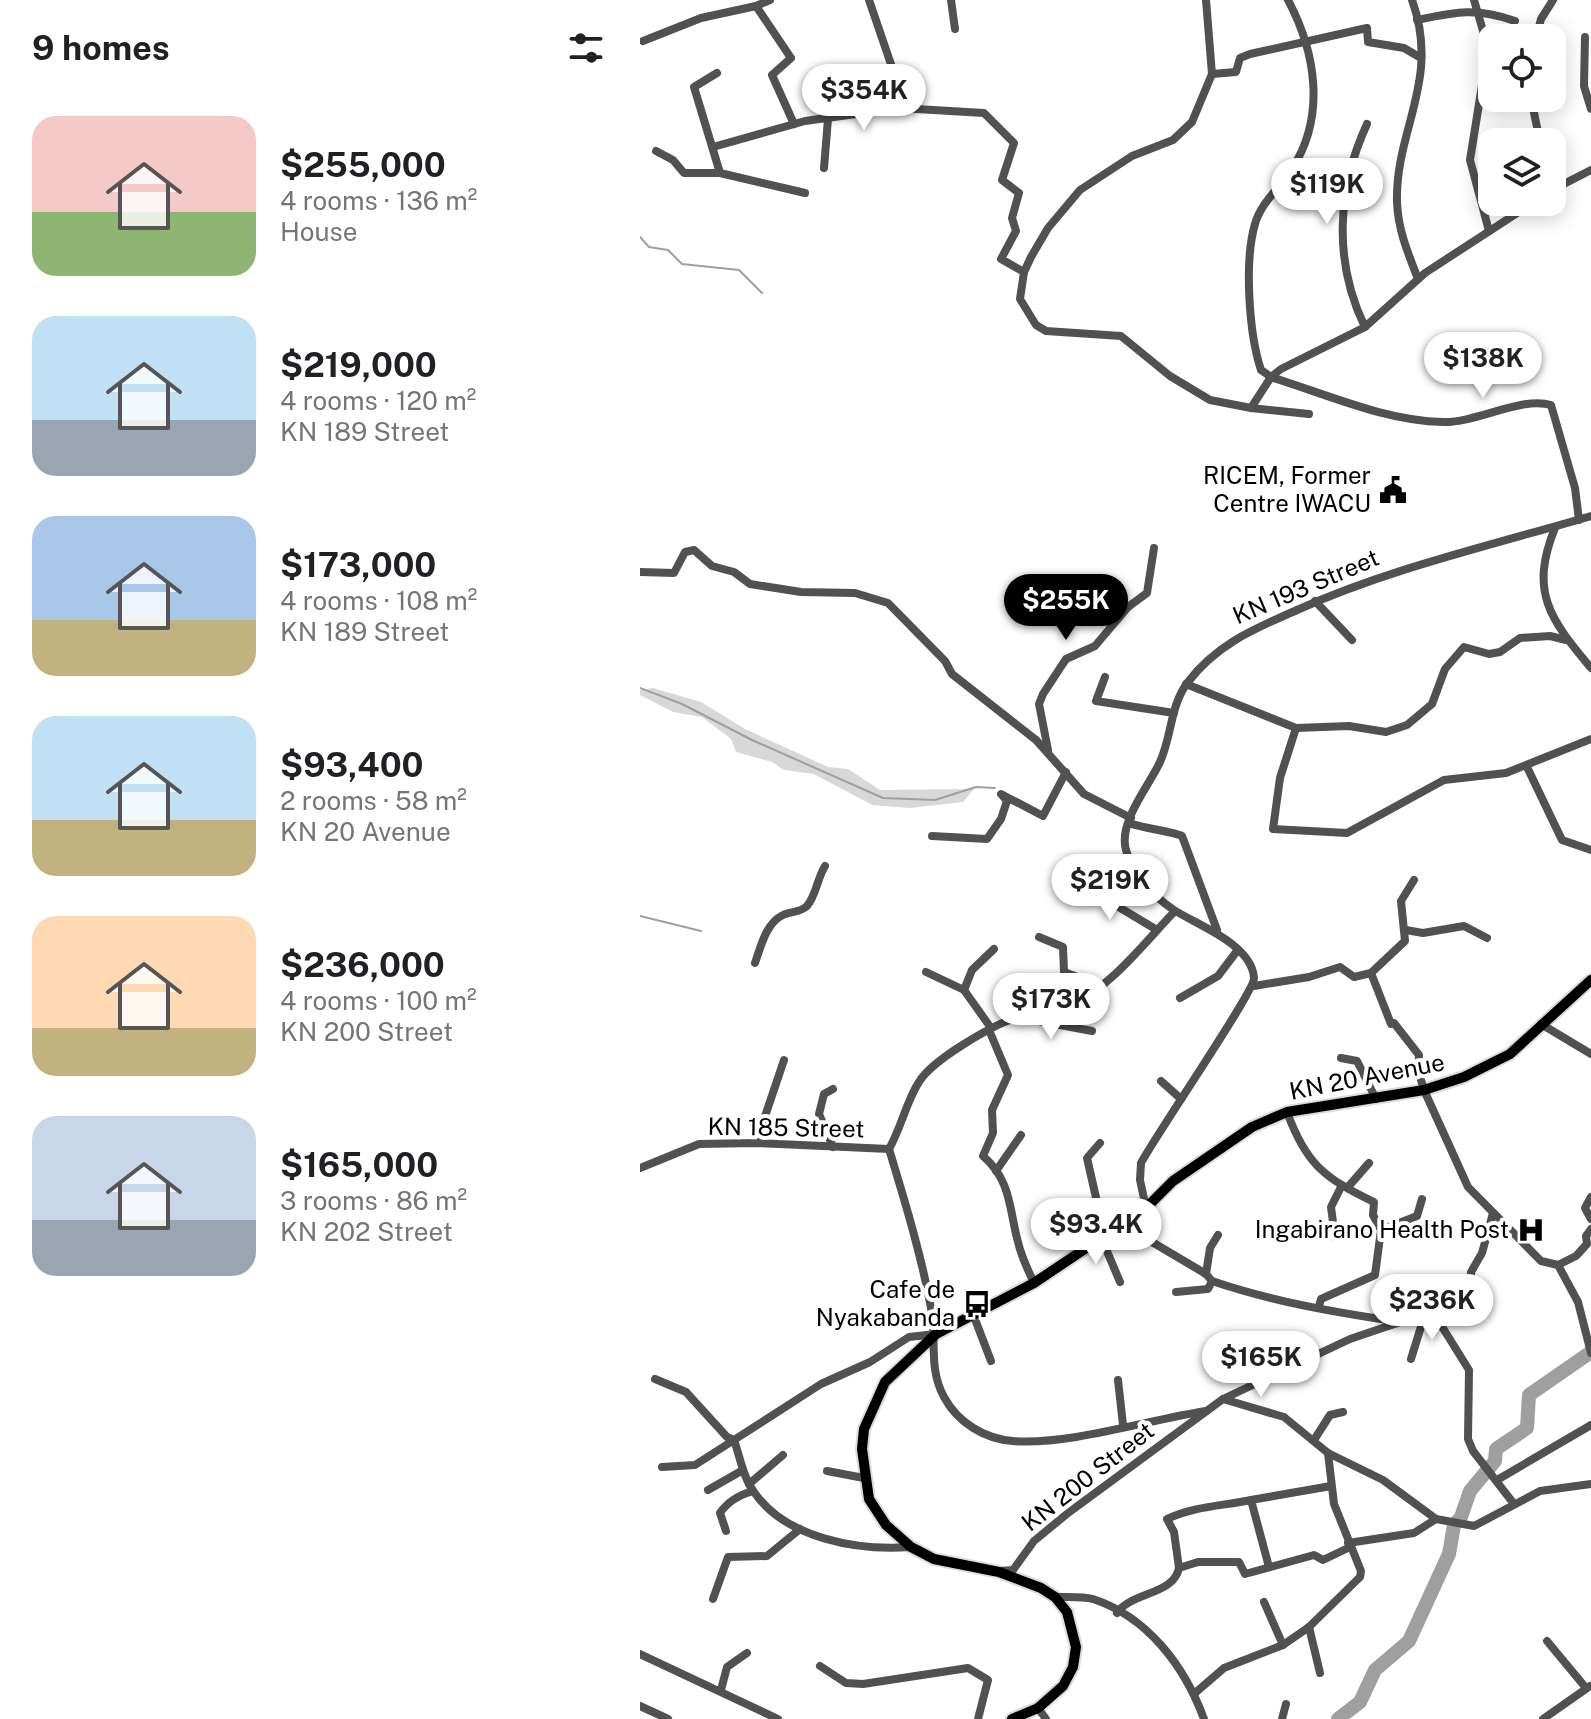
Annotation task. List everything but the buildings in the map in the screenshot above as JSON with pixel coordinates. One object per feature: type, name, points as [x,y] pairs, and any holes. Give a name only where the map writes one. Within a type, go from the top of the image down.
[{"type":"main road","name":"KN 20 Avenue","points":[[1055,1597],[999,1572],[934,1559],[911,1547],[886,1525],[869,1499],[864,1478],[864,1429],[885,1382],[936,1334],[1034,1283],[1146,1208],[1173,1181],[1252,1127],[1287,1112],[1424,1090],[1464,1077],[1510,1054],[1589,985]]},
{"type":"main road","points":[[1012,1719],[1038,1708],[1063,1686],[1073,1667],[1073,1628],[1067,1612],[1055,1597]]},
{"type":"street","points":[[643,41],[701,18],[770,0]]},
{"type":"street","points":[[869,0],[895,76],[899,108]]},
{"type":"street","points":[[951,0],[955,29]]},
{"type":"street","points":[[1206,0],[1212,74],[1200,107],[1180,135],[1132,156],[1087,184],[1048,228],[1024,272],[1020,299],[1036,325],[1046,331],[1121,336],[1170,376],[1210,400],[1309,414]]},
{"type":"street","points":[[1288,0],[1307,41],[1314,97],[1304,144],[1289,174],[1262,209],[1251,242],[1252,310],[1261,370],[1271,377],[1411,420],[1466,421],[1528,404],[1551,405],[1575,488],[1579,520]]},
{"type":"street","points":[[1412,0],[1421,58],[1418,100],[1397,199],[1401,236],[1418,279]]},
{"type":"street","points":[[1474,0],[1488,48],[1470,160],[1489,231]]},
{"type":"street","points":[[1540,24],[1553,0]]},
{"type":"street","points":[[756,6],[791,58],[772,75],[794,124]]},
{"type":"street","points":[[1417,20],[1457,10],[1477,11],[1515,21]]},
{"type":"street","points":[[1212,74],[1236,72],[1240,58],[1367,28],[1368,42],[1404,48],[1421,58]]},
{"type":"street","points":[[1585,37],[1584,86],[1591,109]]},
{"type":"street","points":[[717,73],[694,87],[720,173]]},
{"type":"street","points":[[713,147],[794,124],[899,108],[984,113],[1014,143],[1002,180],[1019,193],[1012,218],[1016,231],[1001,259],[1024,272]]},
{"type":"street","points":[[824,168],[828,119]]},
{"type":"street","points":[[1365,327],[1348,281],[1342,213],[1345,182],[1367,124]]},
{"type":"street","points":[[656,151],[673,160],[684,173],[720,173],[805,193]]},
{"type":"street","points":[[1566,183],[1591,170]]},
{"type":"street","points":[[1251,408],[1271,377],[1365,327],[1418,279],[1512,216]]},
{"type":"street","name":"KN 193 Street","points":[[1130,820],[1162,759],[1174,713],[1186,684],[1217,650],[1235,638],[1376,576],[1591,516]]},
{"type":"street","points":[[1555,528],[1542,560],[1546,603],[1566,640],[1591,668]]},
{"type":"street","points":[[1048,751],[1039,704],[1043,694],[1066,659],[1095,646],[1128,607],[1147,593],[1154,548]]},
{"type":"street","points":[[640,572],[674,573],[685,552],[694,550],[712,566],[734,572],[750,584],[801,592],[855,593],[888,603],[945,661],[952,674],[1048,751],[1084,794],[1150,831],[1174,832],[1182,836],[1217,930]]},
{"type":"street","points":[[1315,601],[1352,640]]},
{"type":"street","points":[[1186,684],[1296,728],[1349,726],[1393,732],[1425,712],[1445,669],[1464,647],[1489,654],[1500,652],[1520,638],[1550,636],[1566,640]]},
{"type":"street","points":[[1105,677],[1096,701],[1174,713]]},
{"type":"street","points":[[1296,728],[1280,778],[1273,829],[1347,833],[1444,780],[1506,773],[1590,741]]},
{"type":"street","points":[[1527,767],[1562,840],[1591,850]]},
{"type":"street","points":[[932,836],[987,839],[1006,808],[1007,801],[1001,794],[1043,816],[1066,772]]},
{"type":"street","points":[[1130,820],[1125,848],[1135,871],[1150,890],[1175,911],[1217,930],[1252,968],[1254,986],[1141,1163],[1140,1180],[1146,1208]]},
{"type":"street","points":[[755,963],[765,933],[779,917],[803,910],[809,904],[815,882],[825,866]]},
{"type":"street","points":[[1254,986],[1309,977],[1340,967],[1354,977],[1371,973],[1405,941],[1401,901],[1414,880]]},
{"type":"street","points":[[1065,894],[1092,891],[1157,930]]},
{"type":"street","points":[[1175,911],[1099,985],[1070,1005],[1018,1017],[990,1029],[932,1067],[919,1081],[902,1126],[889,1149],[925,1275],[936,1334],[932,1364],[944,1397],[955,1413],[975,1430],[995,1439],[1048,1440],[1206,1411]]},
{"type":"street","points":[[1406,930],[1423,933],[1464,926],[1487,938]]},
{"type":"street","points":[[1039,937],[1063,947],[1064,972],[1099,985]]},
{"type":"street","points":[[964,990],[972,970],[994,949]]},
{"type":"street","points":[[1180,998],[1218,976],[1237,951]]},
{"type":"street","points":[[926,972],[964,990],[990,1029],[1008,1075],[992,1110],[992,1137],[983,1156],[996,1171],[1013,1205],[1017,1242],[1034,1283]]},
{"type":"street","points":[[1371,973],[1391,1024],[1394,1023],[1419,1055],[1418,1070],[1424,1090],[1456,1167],[1476,1199],[1541,1261],[1558,1265],[1576,1256],[1587,1244],[1586,1236],[1591,1229]]},
{"type":"street","points":[[1018,1017],[1092,1031]]},
{"type":"street","points":[[1541,1024],[1591,1054]]},
{"type":"street","points":[[1341,1058],[1357,1061],[1376,1099]]},
{"type":"street","points":[[756,1143],[784,1060]]},
{"type":"street","points":[[1161,1081],[1181,1099]]},
{"type":"street","points":[[833,1089],[824,1094],[819,1114],[833,1147]]},
{"type":"street","points":[[1287,1112],[1308,1159],[1345,1186],[1374,1202],[1373,1215],[1381,1230],[1375,1275],[1321,1299],[1319,1306]]},
{"type":"street","points":[[996,1171],[1021,1135]]},
{"type":"street","name":"KN 185 Street","points":[[640,1168],[699,1144],[756,1143],[889,1149]]},
{"type":"street","points":[[1100,1143],[1087,1158],[1097,1202],[1113,1230]]},
{"type":"street","points":[[1335,1237],[1331,1207],[1345,1186],[1369,1163]]},
{"type":"street","points":[[1591,1197],[1585,1208],[1591,1219]]},
{"type":"street","points":[[1381,1230],[1417,1216],[1422,1199]]},
{"type":"street","points":[[1411,1359],[1424,1317],[1471,1282],[1471,1272],[1482,1253],[1493,1213]]},
{"type":"street","points":[[1129,1220],[1152,1242],[1209,1277],[1268,1300],[1319,1306],[1396,1322]]},
{"type":"street","points":[[1176,1292],[1208,1289],[1210,1248],[1218,1235]]},
{"type":"street","points":[[1101,1237],[1120,1282]]},
{"type":"street","points":[[1558,1265],[1578,1302],[1589,1350]]},
{"type":"street","points":[[973,1314],[991,1361]]},
{"type":"street","points":[[1424,1317],[1441,1325],[1469,1370],[1468,1439],[1479,1459],[1514,1504]]},
{"type":"street","name":"KN 200 Street","points":[[999,1572],[1013,1570],[1034,1541],[1068,1513],[1223,1399],[1350,1339],[1396,1322],[1424,1317]]},
{"type":"street","points":[[662,1467],[695,1465],[821,1384],[862,1366],[909,1337],[936,1334]]},
{"type":"street","points":[[655,1379],[686,1392],[727,1437],[734,1440]]},
{"type":"street","points":[[1118,1380],[1123,1425]]},
{"type":"street","points":[[1223,1399],[1273,1412],[1328,1453],[1383,1480],[1436,1519],[1474,1526],[1551,1487],[1591,1484]]},
{"type":"street","points":[[1314,1440],[1330,1415],[1343,1412]]},
{"type":"street","points":[[1493,1477],[1591,1425]]},
{"type":"street","points":[[734,1440],[751,1488],[769,1510],[800,1529],[870,1548],[911,1547]]},
{"type":"street","points":[[1195,1693],[1224,1668],[1283,1645],[1309,1627],[1360,1577],[1361,1571],[1349,1545],[1331,1486],[1328,1453]]},
{"type":"street","points":[[726,1531],[720,1513],[723,1509],[751,1488],[783,1455]]},
{"type":"street","points":[[708,1490],[743,1470]]},
{"type":"street","points":[[827,1471],[864,1478]]},
{"type":"street","points":[[1117,1613],[1125,1603],[1153,1593],[1174,1578],[1179,1568],[1174,1532],[1167,1519],[1209,1504],[1220,1507],[1331,1486]]},
{"type":"street","points":[[1251,1500],[1269,1567]]},
{"type":"street","points":[[1179,1568],[1198,1562],[1239,1562],[1245,1574],[1314,1555],[1323,1560],[1349,1545],[1414,1533],[1436,1519]]},
{"type":"street","points":[[713,1599],[728,1557],[767,1556],[800,1529]]},
{"type":"street","points":[[1055,1597],[1092,1599],[1162,1646],[1178,1663],[1195,1693],[1204,1719]]},
{"type":"street","points":[[1264,1602],[1283,1645]]},
{"type":"street","points":[[1309,1627],[1320,1673]]},
{"type":"street","points":[[1543,1719],[1589,1687],[1547,1641]]},
{"type":"street","points":[[721,1690],[727,1667],[747,1653]]},
{"type":"street","points":[[640,1654],[778,1719]]},
{"type":"street","points":[[820,1666],[846,1683],[863,1684],[968,1668],[988,1680],[978,1719]]},
{"type":"street","points":[[1282,1719],[1286,1704]]},
{"type":"street","points":[[640,1706],[668,1719]]},
{"type":"street","points":[[1038,1708],[1046,1719]]},
{"type":"shaded area","points":[[1299,158],[1310,158],[1318,175],[1302,188],[1294,179]]},
{"type":"shaded area","points":[[653,688],[701,702],[745,729],[828,767],[848,769],[880,790],[974,789],[963,802],[910,808],[872,805],[814,774],[784,770],[772,762],[736,752],[731,739],[702,717],[673,712],[640,695],[640,690]]},
{"type":"waterway","points":[[640,237],[649,247],[668,250],[682,264],[739,270],[762,293]]},
{"type":"waterway","points":[[640,688],[682,704],[752,740],[883,798],[935,800],[976,787],[995,788]]},
{"type":"waterway","points":[[640,916],[701,931]]},
{"type":"waterway","points":[[1338,1719],[1360,1702],[1375,1670],[1409,1641],[1449,1554],[1454,1525],[1461,1517],[1470,1491],[1495,1461],[1496,1449],[1527,1428],[1529,1395],[1591,1352]]},
{"type":"waterway","points":[[1418,1624],[1420,1630]]},
{"type":"place","name":"RICEM, Former Centre IWACU","points":[[1393,490]]},
{"type":"place","name":"Ingabirano Health Post","points":[[1531,1230]]},
{"type":"place","name":"Cafe de Nyakabanda","points":[[977,1304]]}]
